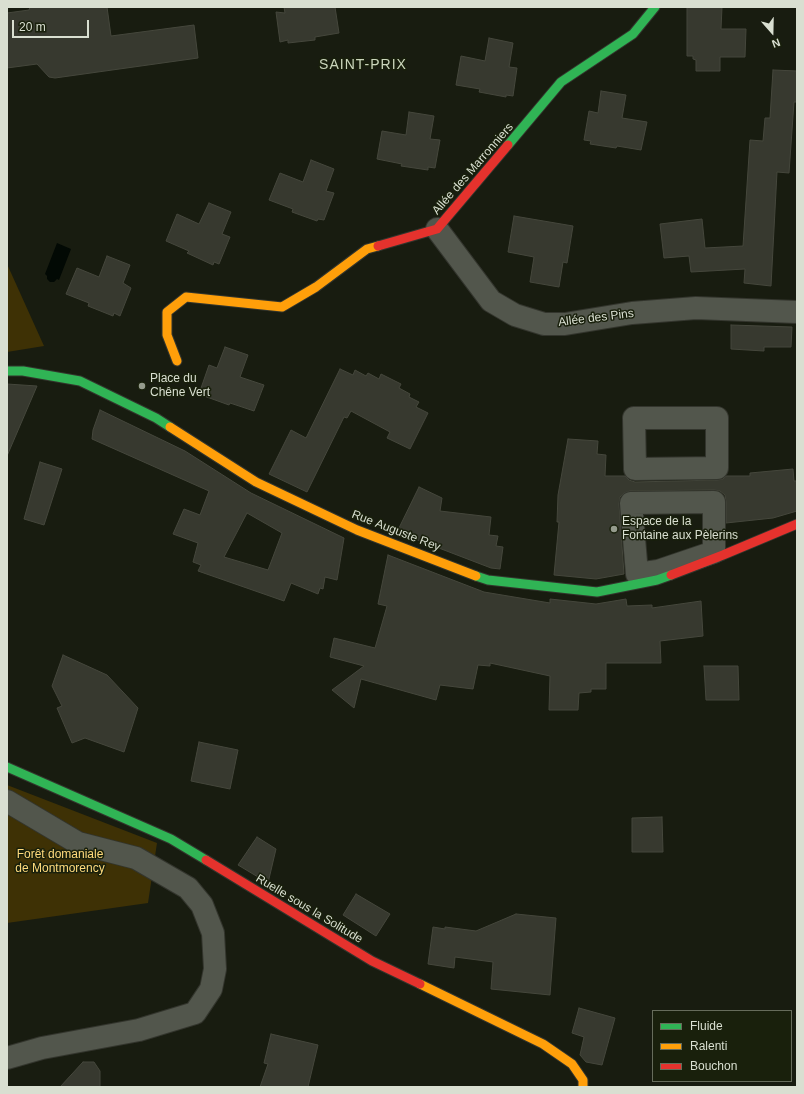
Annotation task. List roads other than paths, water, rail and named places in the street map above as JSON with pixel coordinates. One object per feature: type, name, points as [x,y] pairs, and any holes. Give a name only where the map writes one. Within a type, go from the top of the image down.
[{"type":"street","name":"Allée des Marronniers","points":[[176,361],[167,335],[167,312],[186,297],[282,307],[316,287],[367,249],[437,229],[561,82],[633,34],[655,7]]},
{"type":"street","name":"Allée des Pins","points":[[437,229],[491,301],[515,315],[544,324],[565,324],[632,313],[696,308],[797,312]]},
{"type":"street","name":"Rue Auguste Rey","points":[[7,371],[23,371],[80,381],[156,418],[256,482],[357,530],[488,580],[597,592],[657,580],[723,555],[797,524]]},
{"type":"street","points":[[714,502],[714,552],[658,571],[637,574],[631,503],[714,502]]},
{"type":"street","name":"Ruelle sous la Solitude","points":[[7,767],[171,839],[372,961],[543,1044],[572,1064],[583,1080],[583,1087]]},
{"type":"street","points":[[7,801],[78,843],[136,858],[188,888],[202,905],[213,933],[216,969],[211,989],[195,1013],[139,1030],[42,1048],[7,1058]]},
{"type":"place","name":"Place du Chêne Vert","points":[[142,386]]},
{"type":"place","name":"Espace de la Fontaine aux Pèlerins","points":[[614,529]]},
{"type":"district","name":"SAINT-PRIX","points":[[363,65]]},
{"type":"park label","name":"Forêt domaniale de Montmorency","points":[[60,862]]}]
